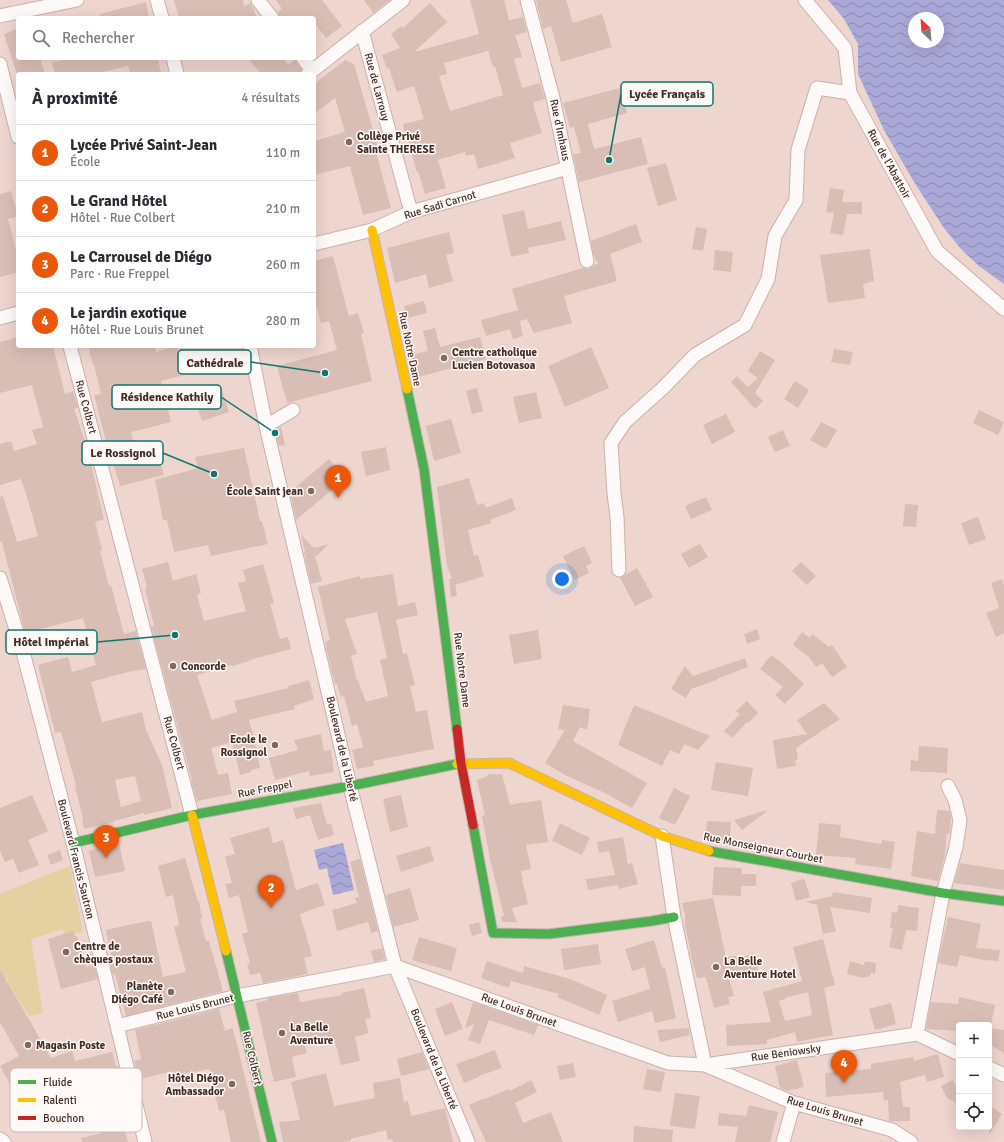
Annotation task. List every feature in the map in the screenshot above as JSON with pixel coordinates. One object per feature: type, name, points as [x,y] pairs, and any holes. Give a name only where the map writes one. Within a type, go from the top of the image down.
[{"type":"street","points":[[0,16],[77,0]]},
{"type":"street","points":[[157,0],[161,16]]},
{"type":"street","points":[[258,0],[270,16]]},
{"type":"street","points":[[304,60],[310,72],[403,0]]},
{"type":"street","name":"Rue d'Imhaus","points":[[527,0],[553,98],[587,261]]},
{"type":"street","name":"Rue de l'Abattoir","points":[[805,0],[845,48],[850,94],[937,251],[1004,309]]},
{"type":"street","name":"Rue de Larrouy","points":[[362,31],[411,212]]},
{"type":"street","points":[[174,60],[176,72]]},
{"type":"street","points":[[0,64],[16,129]]},
{"type":"street","points":[[619,570],[617,517],[611,443],[625,422],[663,388],[695,355],[745,325],[768,279],[775,236],[796,200],[798,150],[817,88],[850,94]]},
{"type":"street","name":"Rue Sadi Carnot","points":[[316,244],[372,230],[411,212],[568,168]]},
{"type":"street","name":"Rue Notre Dame","points":[[372,230],[424,469],[461,763],[493,933],[549,934],[674,917]]},
{"type":"street","points":[[0,318],[16,314]]},
{"type":"street","name":"Rue Colbert","points":[[71,348],[192,815],[272,1142]]},
{"type":"street","name":"Boulevard de la Liberté","points":[[250,348],[266,426],[350,786],[395,966],[468,1142]]},
{"type":"street","points":[[266,426],[293,410]]},
{"type":"street","name":"Boulevard Francis Sautron","points":[[0,578],[23,652],[73,843],[127,1068]]},
{"type":"street","name":"Rue Freppel","points":[[73,843],[192,815],[350,786],[461,763]]},
{"type":"street","name":"Rue Monseigneur Courbet","points":[[461,763],[509,763],[662,836],[706,851],[943,893],[1004,901]]},
{"type":"street","points":[[948,786],[955,800],[960,820],[956,847],[943,893],[917,1034],[956,1053]]},
{"type":"street","points":[[662,836],[674,917],[705,1065]]},
{"type":"street","name":"Rue Louis Brunet","points":[[117,1026],[237,996],[395,966],[668,1063],[705,1065],[794,1103],[892,1130],[911,1142]]},
{"type":"street","name":"Rue Beniowsky","points":[[705,1065],[917,1034]]},
{"type":"street","points":[[992,1069],[1004,1075]]},
{"type":"street","points":[[783,1142],[794,1103]]},
{"type":"street","name":"Boulevard Francis Sautron","points":[[142,1130],[145,1142]]},
{"type":"street","points":[[0,1139],[4,1142]]},
{"type":"shaded area","points":[[70,866],[83,932],[65,936],[63,929],[31,939],[43,1013],[29,1016],[8,982],[7,977],[0,980],[0,894]]},
{"type":"water","points":[[828,0],[1004,0],[1004,284],[979,266],[961,249],[944,228],[914,182],[884,130],[858,74],[858,44],[844,19]]},
{"type":"water","points":[[343,843],[354,890],[333,895],[327,868],[319,870],[314,850]]},
{"type":"building","points":[[174,0],[243,0],[244,6],[251,3],[256,16],[178,16]]},
{"type":"building","points":[[276,0],[322,0],[342,26],[326,38],[316,25],[316,16],[279,16],[278,12],[282,9]]},
{"type":"building","points":[[364,0],[390,0],[373,13]]},
{"type":"building","points":[[470,0],[504,0],[509,20],[523,17],[527,32],[515,35],[522,57],[514,59],[522,88],[540,83],[545,99],[534,102],[533,104],[542,133],[510,143],[515,158],[478,169],[474,154],[466,156],[465,152],[438,160],[446,188],[425,194],[408,140],[406,140],[403,124],[424,119],[414,86],[397,92],[389,68],[387,69],[382,55],[400,48],[391,34],[401,26],[403,28],[430,3],[447,22],[414,52],[479,34]],"holes":[[[488,51],[493,66],[495,66],[503,95],[450,111],[439,76],[447,74],[444,63]]]},
{"type":"building","points":[[536,0],[566,0],[573,23],[602,14],[612,47],[561,62],[551,26],[543,29]]},
{"type":"building","points":[[146,2],[149,16],[100,16],[100,14]]},
{"type":"building","points":[[16,30],[16,60],[41,60],[44,72],[16,72],[4,34]]},
{"type":"building","points":[[63,60],[158,60],[161,72],[130,72],[128,66],[103,72],[54,72],[52,63]]},
{"type":"building","points":[[250,60],[284,60],[288,65],[295,60],[302,70],[301,72],[259,72]]},
{"type":"building","points":[[345,60],[354,64],[379,151],[376,152],[391,208],[363,215],[350,166],[316,174],[316,140],[345,132],[335,98],[316,112],[316,82]]},
{"type":"building","points":[[620,88],[627,113],[588,124],[594,149],[641,137],[648,164],[579,182],[573,154],[581,153],[574,127],[570,128],[563,103]]},
{"type":"building","points":[[666,163],[677,200],[658,206],[647,168]]},
{"type":"building","points":[[830,188],[844,190],[842,202],[862,202],[862,214],[847,214],[843,235],[830,233],[834,213],[826,212]]},
{"type":"building","points":[[11,191],[16,209],[16,217],[8,219],[16,249],[16,273],[0,277],[0,194]]},
{"type":"building","points":[[524,210],[528,229],[561,221],[566,240],[528,248],[529,253],[511,257],[502,215]]},
{"type":"building","points":[[636,224],[642,242],[610,254],[617,281],[564,296],[572,323],[534,333],[527,319],[520,321],[523,336],[513,339],[510,329],[486,336],[481,320],[518,310],[512,289],[583,268],[588,269],[598,264],[593,253],[591,241]]},
{"type":"building","points":[[696,227],[707,229],[703,251],[692,249]]},
{"type":"building","points":[[449,232],[454,253],[446,255],[453,281],[429,288],[426,274],[395,283],[387,248]]},
{"type":"building","points":[[870,249],[874,281],[863,284],[865,298],[828,303],[820,255]]},
{"type":"building","points":[[715,250],[733,252],[731,272],[713,270]]},
{"type":"building","points":[[333,256],[349,316],[358,313],[364,333],[361,334],[372,381],[287,403],[277,366],[337,350],[329,321],[321,323],[316,304],[316,260]]},
{"type":"building","points":[[424,301],[427,313],[407,318],[404,306]]},
{"type":"building","name":"Centre catholique Lucien Botovasoa","points":[[435,328],[440,347],[480,337],[486,359],[415,378],[411,355],[428,351],[423,331]]},
{"type":"building","points":[[16,338],[16,348],[54,348],[65,394],[73,391],[78,408],[74,409],[92,462],[91,464],[104,519],[95,522],[102,550],[100,551],[109,586],[111,585],[124,634],[136,631],[146,669],[128,672],[91,682],[102,722],[142,712],[146,730],[162,765],[172,808],[144,815],[144,813],[84,829],[76,785],[61,732],[55,733],[38,665],[68,657],[72,672],[96,665],[83,618],[25,633],[2,542],[0,542],[0,497],[3,496],[17,542],[38,536],[21,479],[0,485],[0,444],[11,441],[14,451],[37,444],[32,430],[43,427],[32,385],[0,393],[0,342]],"holes":[[[135,776],[141,801],[121,807],[115,780]]]},
{"type":"building","points":[[591,347],[609,388],[565,407],[548,366]]},
{"type":"building","points":[[89,348],[155,348],[156,352],[170,348],[177,348],[184,375],[161,381],[171,422],[131,432],[137,459],[158,453],[164,475],[120,486],[112,459],[111,460],[94,395],[101,394]]},
{"type":"building","points":[[834,349],[853,352],[850,365],[831,362]]},
{"type":"building","points":[[760,351],[775,360],[755,393],[763,401],[755,409],[731,382],[737,376],[748,387],[758,378],[748,371]]},
{"type":"building","points":[[795,381],[809,390],[798,408],[784,399]]},
{"type":"building","points":[[477,388],[483,411],[472,414],[466,391]]},
{"type":"building","points":[[222,390],[229,412],[202,421],[195,399]]},
{"type":"building","points":[[536,392],[542,418],[519,423],[513,397]]},
{"type":"building","points":[[979,410],[1004,422],[998,435],[973,423]]},
{"type":"building","points":[[726,414],[735,432],[712,444],[703,425]]},
{"type":"building","points":[[451,419],[461,453],[434,461],[426,426]]},
{"type":"building","points":[[821,422],[837,430],[826,449],[810,440]]},
{"type":"building","points":[[281,427],[285,445],[279,446],[275,430]]},
{"type":"building","points":[[783,430],[790,446],[775,452],[768,437]]},
{"type":"building","points":[[386,447],[390,470],[366,476],[361,452]]},
{"type":"building","points":[[244,448],[260,521],[262,521],[268,544],[211,556],[208,545],[174,552],[167,520],[163,520],[155,480],[198,468],[195,457]]},
{"type":"building","name":"École Saint jean","points":[[329,459],[345,479],[296,520],[290,492]]},
{"type":"building","points":[[469,478],[477,505],[484,503],[486,508],[512,498],[516,510],[490,520],[491,523],[468,530],[474,556],[478,555],[484,576],[455,585],[457,596],[451,597],[449,579],[452,579],[447,565],[437,487]]},
{"type":"building","points":[[706,497],[712,510],[691,519],[685,506]]},
{"type":"building","points":[[905,504],[918,505],[916,527],[903,526]]},
{"type":"building","points":[[978,517],[986,539],[969,545],[961,523]]},
{"type":"building","points":[[301,535],[314,548],[329,544],[315,557],[322,581],[311,584]]},
{"type":"building","points":[[700,544],[708,557],[689,568],[681,554]]},
{"type":"building","points":[[584,546],[592,563],[586,566],[589,573],[574,580],[563,556]]},
{"type":"building","points":[[168,562],[173,581],[196,574],[201,593],[197,595],[204,621],[246,611],[238,583],[246,581],[243,570],[263,564],[274,603],[270,604],[280,639],[288,637],[291,649],[197,675],[212,720],[237,712],[234,701],[288,688],[288,686],[309,680],[314,699],[294,706],[295,709],[249,720],[260,768],[240,775],[232,742],[211,748],[218,775],[228,773],[232,794],[197,801],[151,627],[154,626],[142,569]]},
{"type":"building","points":[[801,562],[816,576],[807,585],[792,571]]},
{"type":"building","points":[[637,568],[653,597],[635,606],[620,578]]},
{"type":"building","points":[[393,574],[398,606],[415,602],[418,615],[396,620],[403,654],[407,653],[415,685],[410,686],[416,712],[427,710],[434,749],[373,761],[374,766],[357,769],[352,750],[363,747],[357,724],[352,726],[344,696],[341,697],[333,677],[325,642],[330,640],[318,587],[360,576],[360,579]],"holes":[[[377,612],[387,658],[380,660],[388,696],[366,702],[358,680],[357,681],[351,656],[357,654],[345,619]]]},
{"type":"building","points":[[1002,579],[1004,586],[1004,633],[996,637],[986,613],[999,608],[991,583]]},
{"type":"building","points":[[757,629],[760,639],[747,644],[744,634]]},
{"type":"building","points":[[538,630],[542,659],[514,664],[509,635]]},
{"type":"building","points":[[802,632],[810,638],[812,634],[829,647],[832,645],[847,667],[832,677],[822,663],[816,667],[809,657],[793,645]]},
{"type":"building","points":[[771,655],[782,663],[804,684],[785,704],[775,695],[783,687],[760,669]]},
{"type":"building","points":[[745,658],[748,667],[691,689],[686,698],[671,689],[685,666],[693,676]]},
{"type":"building","points":[[747,701],[758,713],[732,738],[724,731],[740,714],[736,711]]},
{"type":"building","points":[[824,703],[840,719],[796,748],[798,759],[795,760],[796,766],[777,769],[773,740],[807,734],[797,720]]},
{"type":"building","points":[[563,705],[590,709],[587,730],[580,727],[573,741],[647,783],[632,808],[605,793],[565,775],[545,763],[565,730],[558,729]]},
{"type":"building","points":[[634,705],[710,736],[698,750],[684,744],[679,754],[670,750],[662,766],[618,745]]},
{"type":"building","points":[[321,734],[324,751],[331,750],[334,772],[310,776],[309,771],[275,780],[269,758],[298,750],[294,740]]},
{"type":"building","points":[[919,746],[948,748],[947,773],[910,771],[911,760],[918,761]]},
{"type":"building","points":[[716,762],[753,768],[748,796],[711,790]]},
{"type":"building","points":[[489,774],[502,774],[510,805],[541,800],[548,842],[526,845],[531,869],[521,871],[528,904],[512,908],[517,922],[502,922],[501,917],[504,916],[490,859],[482,816],[485,815],[477,780],[486,777]]},
{"type":"building","points":[[674,788],[690,796],[675,825],[659,818]]},
{"type":"building","points":[[32,795],[48,831],[28,840],[39,865],[19,873],[13,859],[5,862],[0,851],[0,808]]},
{"type":"building","points":[[401,795],[408,827],[390,832],[383,799]]},
{"type":"building","points":[[321,803],[327,825],[331,823],[334,835],[318,840],[310,815],[296,819],[293,808]]},
{"type":"building","points":[[767,810],[742,830],[734,820]]},
{"type":"building","points":[[937,810],[950,811],[951,817],[950,833],[947,833],[945,855],[938,881],[911,876],[917,831],[935,834]]},
{"type":"building","points":[[707,821],[731,822],[730,838],[726,838],[725,843],[705,839]]},
{"type":"building","points":[[560,823],[590,838],[582,855],[552,841]]},
{"type":"building","points":[[819,823],[841,825],[840,837],[881,844],[882,840],[895,842],[891,869],[855,864],[856,858],[816,855]]},
{"type":"building","points":[[269,827],[273,843],[283,840],[296,890],[318,883],[325,905],[300,914],[312,956],[304,958],[308,974],[263,983],[260,973],[250,975],[247,964],[250,963],[242,934],[248,932],[239,895],[229,898],[225,884],[232,883],[225,857],[235,854],[230,838]]},
{"type":"building","points":[[623,837],[628,864],[632,863],[638,884],[619,889],[618,885],[588,890],[586,879],[615,875],[609,851],[599,853],[597,842]]},
{"type":"building","points":[[119,843],[125,871],[95,877],[89,851]]},
{"type":"building","points":[[430,846],[434,861],[401,872],[396,856]]},
{"type":"building","points":[[60,850],[63,860],[51,865],[47,855]]},
{"type":"building","points":[[185,858],[199,902],[202,918],[200,919],[206,941],[209,941],[223,991],[126,1016],[115,974],[113,975],[109,960],[112,959],[106,930],[151,921],[163,977],[186,972],[174,927],[179,925],[173,895],[166,897],[158,866]]},
{"type":"building","points":[[360,859],[378,931],[371,933],[368,922],[337,931],[332,910],[357,903],[355,898],[359,897],[350,862]]},
{"type":"building","points":[[960,863],[1004,870],[1004,890],[954,883]]},
{"type":"building","points":[[714,867],[739,868],[742,869],[742,874],[756,874],[756,886],[741,886],[741,896],[712,895]]},
{"type":"building","points":[[803,879],[805,880],[810,897],[796,901],[791,883]]},
{"type":"building","points":[[410,888],[419,920],[393,927],[386,895]]},
{"type":"building","points":[[833,892],[872,898],[870,913],[830,907],[836,931],[823,934],[817,905],[805,902],[832,896]]},
{"type":"building","points":[[713,898],[726,957],[736,956],[736,958],[753,954],[758,971],[729,979],[734,996],[728,997],[730,1004],[714,1008],[706,977],[697,978],[694,969],[682,903]]},
{"type":"building","points":[[898,905],[919,908],[917,931],[906,930],[902,950],[889,947],[893,928],[890,928],[892,912],[897,913]]},
{"type":"building","points":[[948,917],[981,924],[976,948],[1000,950],[998,961],[983,960],[960,955],[957,967],[938,963]]},
{"type":"building","points":[[479,922],[482,933],[472,936],[469,925]]},
{"type":"building","name":"Centre de chèques postaux","points":[[73,931],[75,936],[77,936],[86,967],[94,965],[98,979],[61,989],[48,939]]},
{"type":"building","points":[[419,937],[457,948],[451,971],[412,960]]},
{"type":"building","points":[[823,939],[835,985],[824,988],[833,1035],[797,1042],[795,1032],[767,1040],[767,1044],[727,1046],[726,1025],[771,1022],[763,992],[802,981],[793,947]],"holes":[[[808,992],[812,1015],[785,1021],[779,1001]]]},
{"type":"building","points":[[654,940],[662,968],[665,967],[676,1018],[655,1023],[652,1011],[618,1022],[612,1001],[650,989],[645,967],[632,971],[625,949]]},
{"type":"building","points":[[598,944],[601,964],[564,970],[561,949]]},
{"type":"building","points":[[382,948],[385,959],[374,962],[371,951]]},
{"type":"building","points":[[487,961],[523,973],[524,966],[570,979],[607,995],[599,1015],[557,997],[559,994],[511,981],[509,988],[481,978]]},
{"type":"building","points":[[850,961],[864,965],[865,961],[876,963],[875,974],[871,973],[870,976],[863,978],[847,974]]},
{"type":"building","points":[[0,969],[51,1058],[72,1051],[75,1061],[112,1052],[116,1066],[118,1065],[119,1068],[10,1068],[10,1085],[0,1066],[19,1056],[0,1022]]},
{"type":"building","points":[[364,988],[371,1018],[365,1019],[369,1033],[355,1037],[360,1061],[341,1065],[334,1038],[304,1043],[307,1053],[292,1057],[296,1077],[274,1082],[256,1003],[268,1000],[267,998],[298,993],[300,1002],[342,995],[342,993]]},
{"type":"building","points":[[959,997],[995,1005],[992,1022],[956,1022],[956,1031],[926,1029],[931,1002],[958,1004]]},
{"type":"building","points":[[452,1002],[463,1029],[445,1036],[435,1009]]},
{"type":"building","points":[[473,1002],[538,1025],[534,1035],[489,1020],[480,1044],[468,1040],[474,1024],[465,1028]]},
{"type":"building","points":[[891,1003],[896,1024],[875,1030],[869,1009]]},
{"type":"building","points":[[219,1009],[225,1031],[233,1028],[261,1142],[231,1142],[224,1110],[219,1111],[209,1069],[174,1076],[172,1071],[142,1079],[142,1068],[135,1068],[134,1061],[141,1059],[135,1030]]},
{"type":"building","points":[[689,1028],[690,1035],[660,1042],[657,1030]]},
{"type":"building","points":[[992,1028],[1004,1030],[1004,1053],[992,1046]]},
{"type":"building","points":[[495,1050],[502,1068],[464,1083],[456,1064]]},
{"type":"building","points":[[422,1052],[429,1069],[401,1076],[397,1059]]},
{"type":"building","points":[[938,1054],[944,1077],[927,1082],[925,1075],[900,1082],[903,1107],[910,1107],[910,1121],[889,1121],[888,1100],[884,1101],[883,1092],[826,1097],[825,1073],[871,1069],[871,1064],[913,1057],[914,1061]]},
{"type":"building","points":[[797,1060],[804,1087],[787,1091],[780,1088],[775,1066]]},
{"type":"building","points":[[573,1063],[576,1077],[560,1080],[557,1066]]},
{"type":"building","points":[[647,1069],[665,1072],[661,1092],[643,1089]]},
{"type":"building","points":[[326,1073],[334,1106],[375,1098],[373,1083],[400,1078],[404,1102],[408,1101],[411,1116],[445,1108],[453,1142],[393,1142],[392,1139],[388,1140],[386,1130],[343,1142],[283,1142],[279,1122],[300,1120],[291,1082]]},
{"type":"building","points":[[531,1080],[537,1092],[515,1103],[523,1123],[551,1112],[563,1142],[486,1142],[469,1105],[509,1089],[510,1091]]},
{"type":"building","points":[[953,1080],[956,1086],[956,1103],[947,1098],[941,1086]]},
{"type":"building","points":[[675,1093],[700,1096],[695,1129],[670,1126]]},
{"type":"building","points":[[749,1105],[778,1112],[770,1142],[735,1142],[738,1127],[718,1125],[719,1113],[746,1116]]},
{"type":"building","points":[[992,1107],[1002,1114],[989,1135],[989,1130],[992,1130]]},
{"type":"building","points":[[634,1126],[673,1130],[672,1142],[633,1142]]},
{"type":"building","points":[[125,1132],[128,1142],[82,1142],[81,1138],[102,1133]]},
{"type":"traffic: fast","points":[[407,389],[424,469],[457,729]]},
{"type":"traffic: fast","points":[[73,843],[192,815],[350,786],[457,764]]},
{"type":"traffic: fast","points":[[473,825],[493,933],[549,934],[674,917]]},
{"type":"traffic: fast","points":[[709,851],[943,893],[1004,901]]},
{"type":"traffic: fast","points":[[226,951],[272,1142]]},
{"type":"traffic: slow","points":[[372,230],[407,389]]},
{"type":"traffic: slow","points":[[457,764],[509,763],[662,836],[709,851]]},
{"type":"traffic: slow","points":[[192,815],[226,951]]},
{"type":"traffic: jam","points":[[457,729],[461,763],[473,825]]},
{"type":"place","name":"Collège Privé Sainte THERESE","points":[[349,142]]},
{"type":"place","name":"Lycée Français","points":[[609,160]]},
{"type":"place","name":"Centre catholique Lucien Botovasoa","points":[[444,358]]},
{"type":"place","name":"Cathédrale","points":[[325,373]]},
{"type":"place","name":"Résidence Kathily","points":[[275,433]]},
{"type":"place","name":"Le Rossignol","points":[[214,474]]},
{"type":"place","name":"École Saint jean","points":[[311,491]]},
{"type":"place","name":"Lycée Privé Saint-Jean","points":[[338,498]]},
{"type":"place","name":"Hôtel Impérial","points":[[175,635]]},
{"type":"place","name":"Concorde","points":[[173,666]]},
{"type":"place","name":"Ecole le Rossignol","points":[[275,745]]},
{"type":"place","name":"Le Carrousel de Diégo","points":[[106,858]]},
{"type":"place","name":"Le Grand Hôtel","points":[[271,908]]},
{"type":"place","name":"Centre de chèques postaux","points":[[66,952]]},
{"type":"place","name":"La Belle Aventure Hotel","points":[[716,967]]},
{"type":"place","name":"Planète Diégo Café","points":[[171,992]]},
{"type":"place","name":"La Belle Aventure","points":[[282,1033]]},
{"type":"place","name":"Magasin Poste","points":[[28,1045]]},
{"type":"place","name":"Le jardin exotique","points":[[844,1083]]},
{"type":"place","name":"Hôtel Diégo Ambassador","points":[[232,1084]]}]
